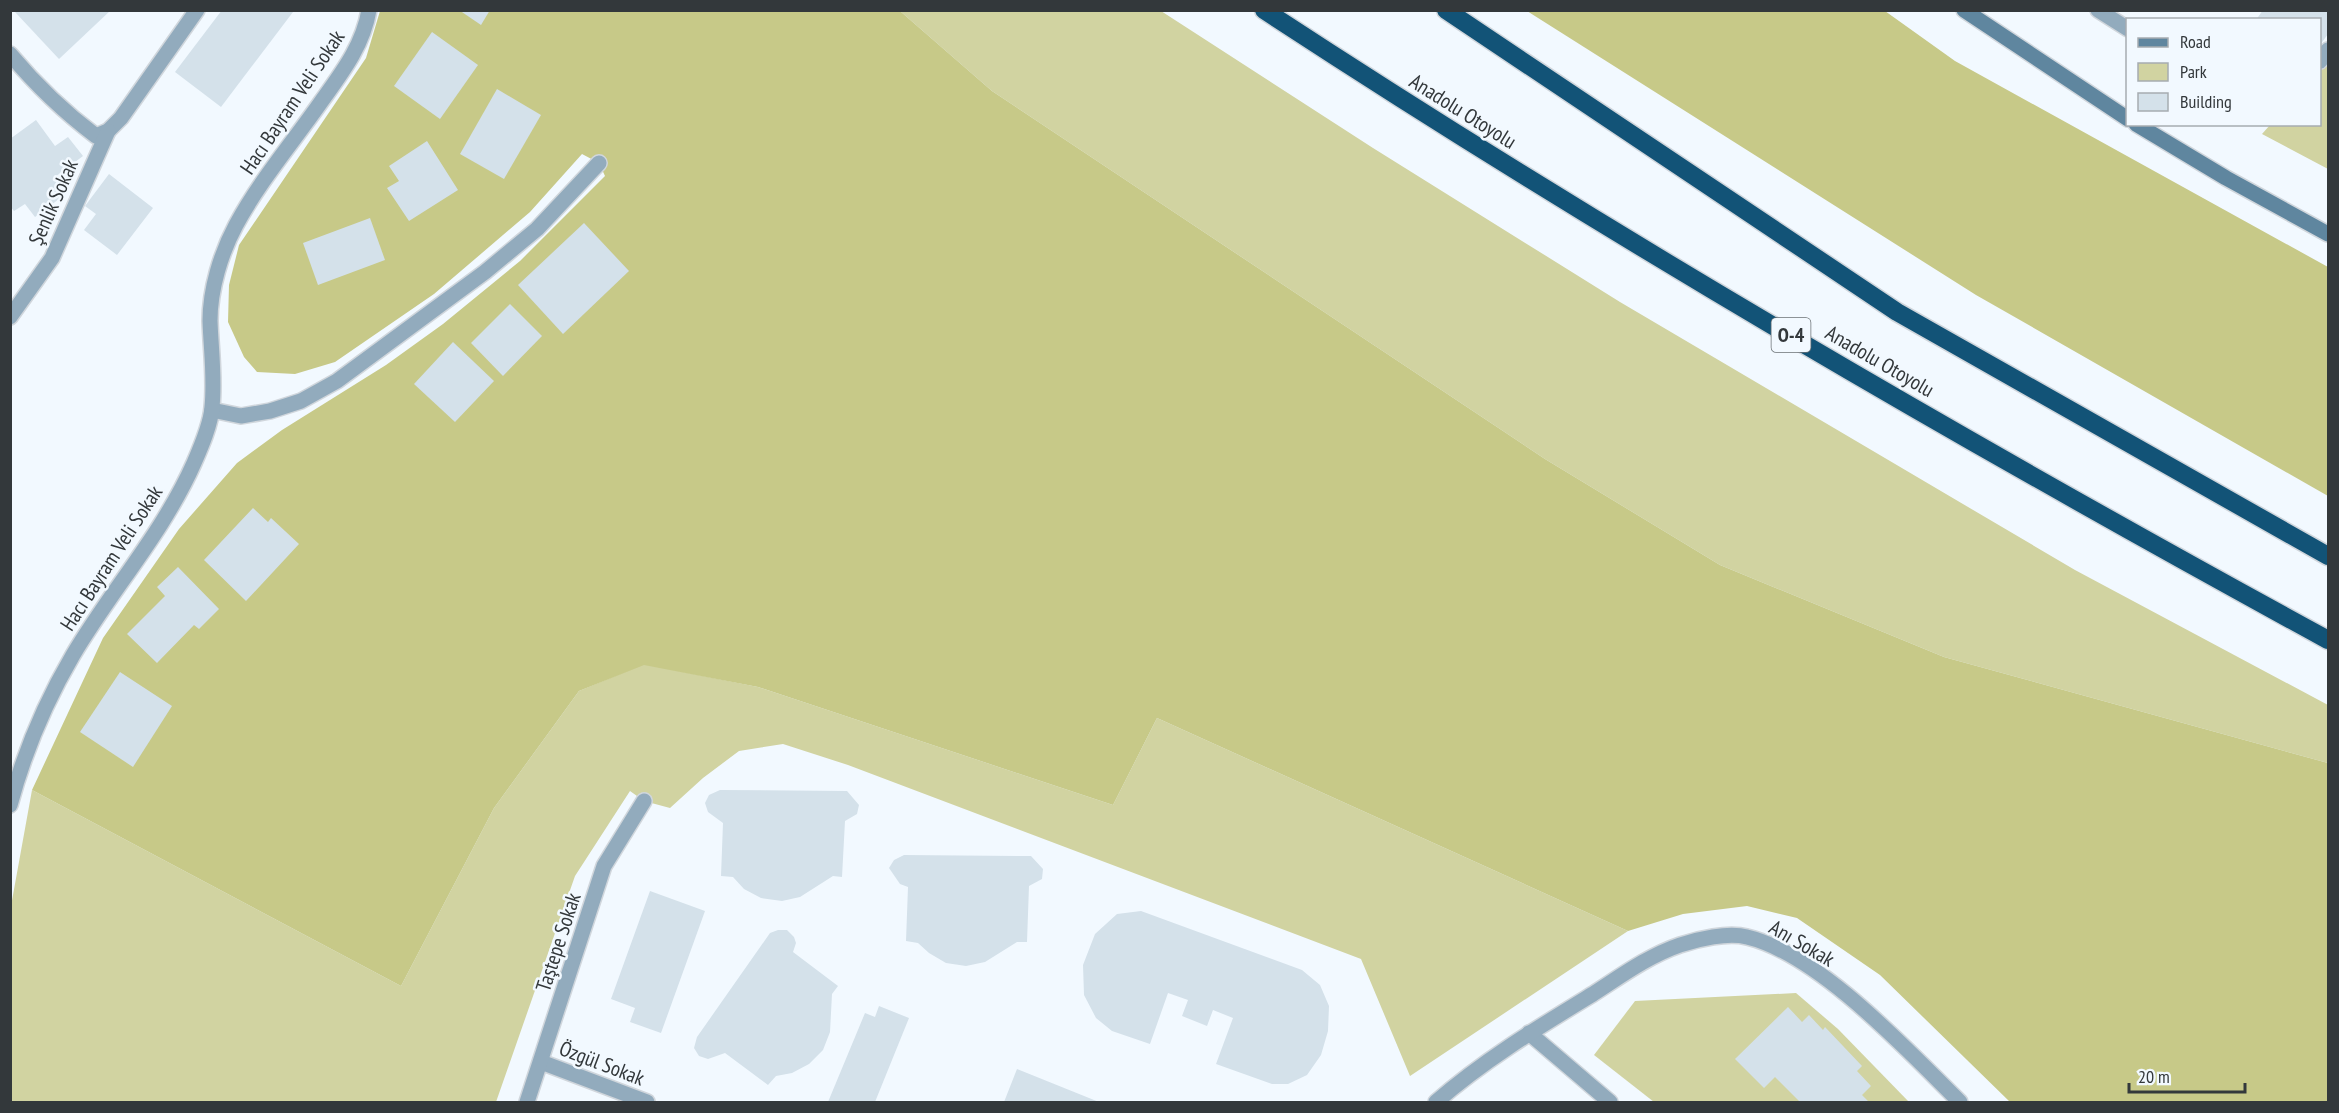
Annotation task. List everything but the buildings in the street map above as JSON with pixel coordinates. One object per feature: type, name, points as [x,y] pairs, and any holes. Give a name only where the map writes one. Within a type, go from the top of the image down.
[{"type":"highway","name":"Anadolu Otoyolu","points":[[1264,10],[1422,114],[1853,372],[2158,547],[2328,640]]},
{"type":"highway","points":[[1446,10],[1897,312],[2328,556]]},
{"type":"main road","points":[[1964,10],[2126,119]]},
{"type":"main road","points":[[2139,126],[2226,178],[2328,234]]},
{"type":"street","points":[[10,54],[33,81],[96,136],[108,131],[121,118],[197,10]]},
{"type":"street","name":"Hacı Bayram Veli Sokak","points":[[10,805],[18,775],[39,723],[73,655],[167,517],[194,462],[212,410],[214,354],[210,320],[214,292],[224,252],[236,224],[347,66],[360,39],[369,10]]},
{"type":"street","points":[[2098,10],[2126,28]]},
{"type":"street","name":"Şenlik Sokak","points":[[10,317],[52,258],[108,131]]},
{"type":"street","points":[[212,410],[241,416],[270,411],[301,401],[336,381],[494,264],[537,229],[599,163]]},
{"type":"street","name":"Taştepe Sokak","points":[[527,1102],[604,866],[644,801]]},
{"type":"street","name":"Anı Sokak","points":[[1436,1102],[1456,1084],[1529,1033],[1660,954],[1681,945],[1718,937],[1746,936],[1807,966],[1842,992],[1880,1023],[1960,1102]]},
{"type":"street","points":[[1529,1033],[1610,1102]]},
{"type":"street","name":"Özgül Sokak","points":[[541,1062],[647,1102]]},
{"type":"green space","points":[[380,11],[900,11],[992,91],[1545,459],[1720,565],[1944,657],[2328,763],[2328,1102],[2010,1102],[1880,975],[1797,918],[1747,906],[1683,914],[1628,931],[1157,718],[1113,805],[758,687],[644,665],[579,691],[494,808],[401,986],[32,790],[103,638],[179,529],[237,463],[282,430],[386,365],[443,324],[520,261],[605,176],[599,163],[582,154],[530,212],[434,294],[335,362],[295,374],[257,372],[244,357],[228,322],[229,285],[239,245],[366,58]]},
{"type":"green space","points":[[900,11],[1161,11],[1373,148],[1620,302],[2075,570],[2328,705],[2328,763],[1944,657],[1720,565],[1545,459],[992,91]]},
{"type":"green space","points":[[1527,11],[1885,11],[1955,61],[2328,267],[2328,496],[1976,295]]},
{"type":"green space","points":[[2328,50],[2328,169],[2262,134],[2269,126],[2321,126],[2321,60]]},
{"type":"green space","points":[[644,664],[758,687],[1113,805],[1157,718],[1628,931],[1410,1076],[1361,959],[848,765],[783,744],[739,751],[703,778],[670,808],[644,801],[630,791],[575,876],[496,1102],[11,1102],[11,906],[32,790],[401,986],[494,808],[579,691]]},
{"type":"green space","points":[[1796,993],[1838,1029],[1909,1102],[1654,1102],[1594,1055],[1635,1001]]}]
